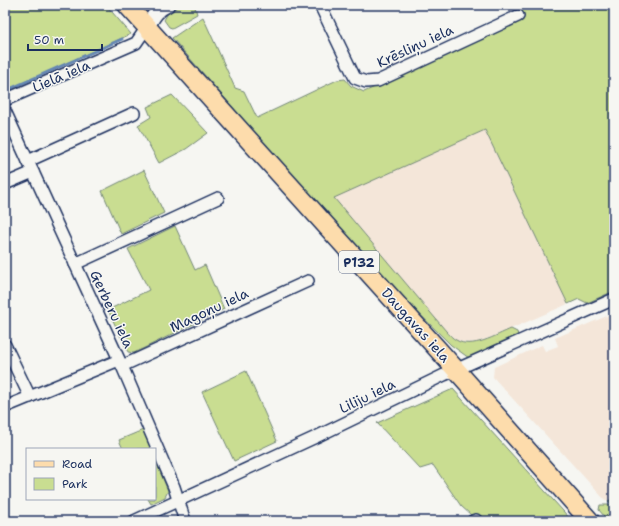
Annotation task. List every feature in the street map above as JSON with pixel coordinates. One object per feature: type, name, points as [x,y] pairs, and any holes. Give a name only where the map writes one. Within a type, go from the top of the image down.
[{"type":"main road","name":"Daugavas iela","points":[[127,5],[590,521]]},
{"type":"street","name":"Lielā iela","points":[[5,100],[136,44],[154,14],[159,9],[167,5]]},
{"type":"street","name":"Krēsliņu iela","points":[[320,5],[355,78],[366,82],[378,80],[518,16]]},
{"type":"street","name":"Gerberu iela","points":[[5,111],[120,363],[175,490],[186,521]]},
{"type":"street","points":[[28,162],[134,113]]},
{"type":"street","points":[[5,184],[33,172]]},
{"type":"street","points":[[75,264],[218,198]]},
{"type":"street","name":"Magoņu iela","points":[[5,407],[120,363],[308,281]]},
{"type":"street","name":"Liliju iela","points":[[134,521],[456,370],[614,299]]},
{"type":"street","points":[[5,345],[30,397]]},
{"type":"shaded area","points":[[485,130],[568,304],[492,337],[478,342],[469,343],[457,341],[446,331],[334,198]]},
{"type":"shaded area","points":[[614,313],[614,498],[608,501],[604,499],[493,377],[494,367],[542,345],[545,351],[558,346],[555,338]]},
{"type":"green space","points":[[5,5],[106,5],[131,34],[5,91]]},
{"type":"green space","points":[[181,5],[200,5],[195,7],[197,14],[172,28],[169,27],[164,20],[168,13]]},
{"type":"green space","points":[[516,5],[614,5],[614,291],[587,303],[579,299],[568,304],[485,130],[334,198],[453,338],[462,343],[469,343],[491,338],[511,329],[517,332],[518,335],[513,338],[469,358],[451,345],[376,271],[172,38],[203,17],[235,88],[244,91],[257,118],[337,80],[345,79],[351,86],[364,92],[522,20]]},
{"type":"green space","points":[[172,95],[208,133],[186,149],[159,163],[138,125],[151,117],[147,107]]},
{"type":"green space","points":[[144,170],[164,213],[121,234],[102,191]]},
{"type":"green space","points":[[175,226],[195,270],[205,265],[224,309],[134,353],[128,352],[108,310],[149,290],[128,249]]},
{"type":"green space","points":[[246,371],[277,441],[234,461],[202,392]]},
{"type":"green space","points":[[453,389],[572,521],[482,521],[477,515],[471,515],[461,506],[433,465],[420,469],[377,423]]},
{"type":"green space","points":[[143,430],[151,448],[123,448],[119,440]]},
{"type":"green space","points":[[156,461],[168,491],[165,497],[151,504],[149,500],[156,500]]},
{"type":"green space","points":[[614,498],[614,521],[608,521],[599,510],[600,505],[613,505],[608,501]]},
{"type":"waterway","points":[[5,91],[122,39]]}]
